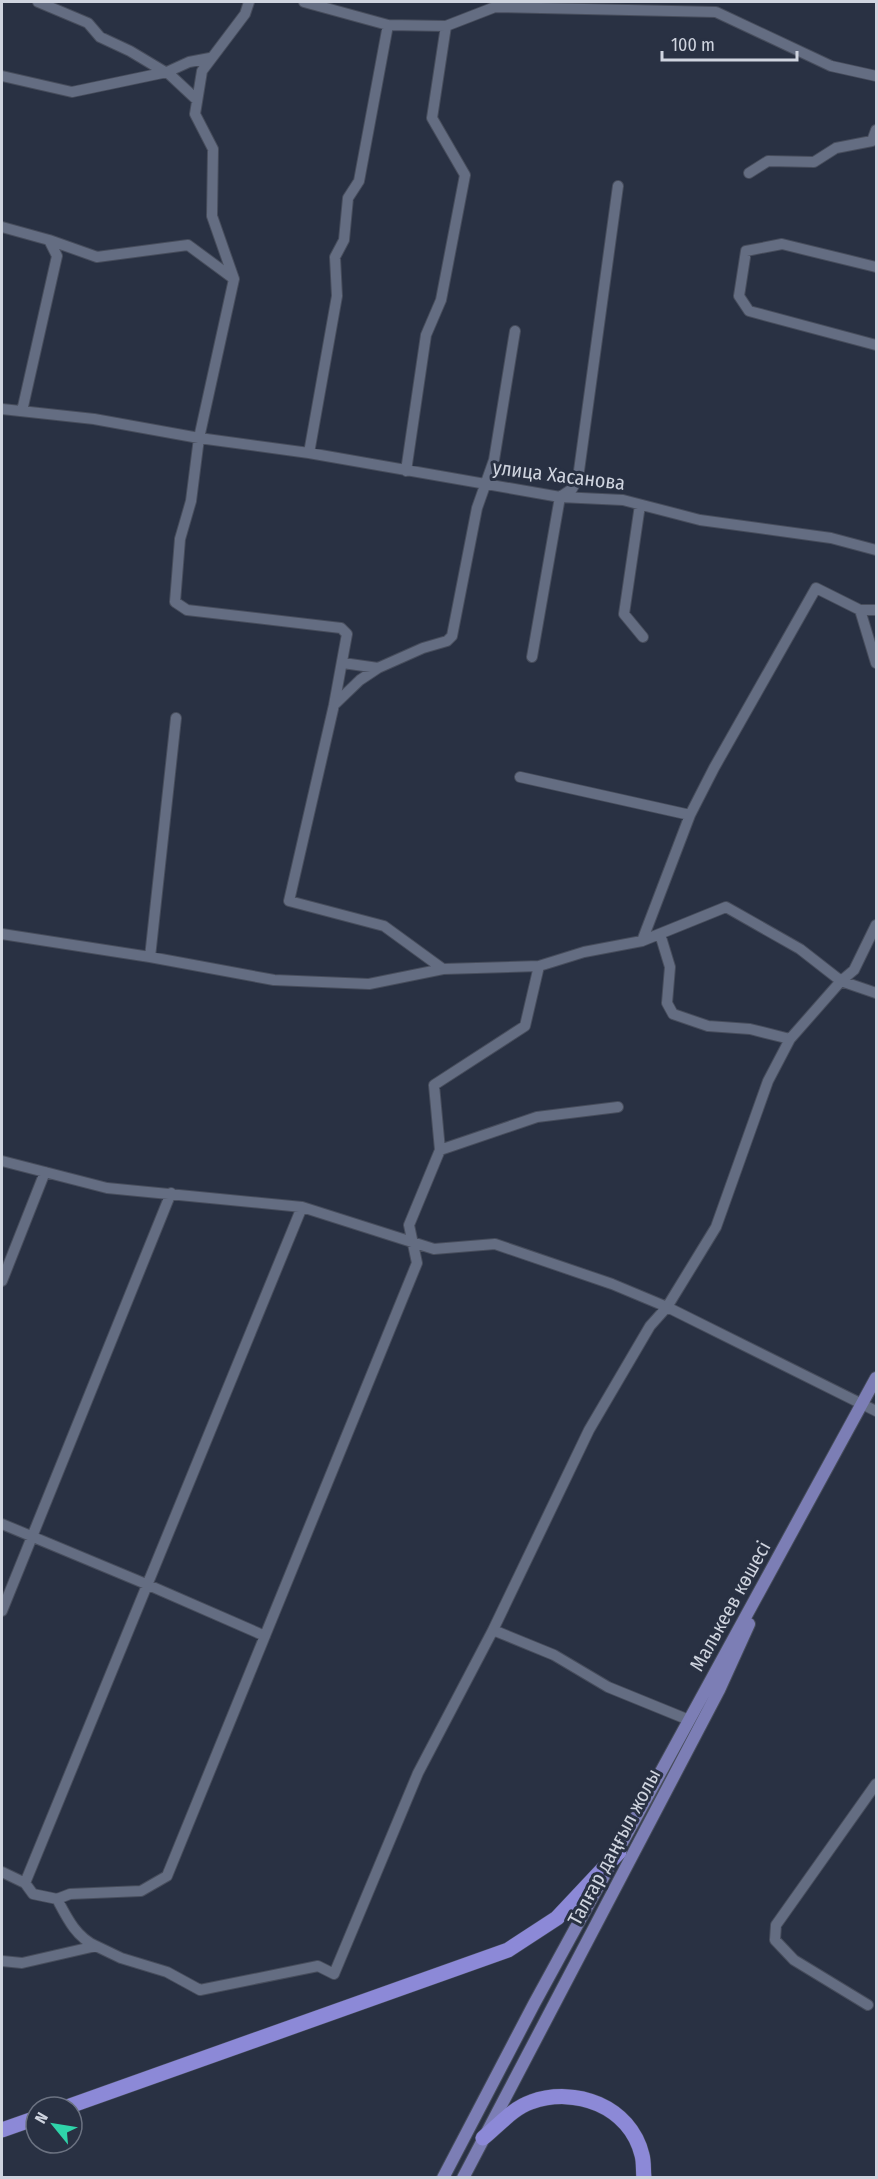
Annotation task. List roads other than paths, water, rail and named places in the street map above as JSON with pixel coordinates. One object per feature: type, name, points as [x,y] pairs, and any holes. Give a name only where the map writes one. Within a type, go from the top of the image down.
[{"type":"highway","points":[[84,2101],[507,1950],[557,1918],[619,1852]]},
{"type":"highway","points":[[483,2138],[515,2111],[530,2102],[552,2097],[577,2097],[603,2105],[621,2119],[634,2136],[642,2154],[644,2178]]},
{"type":"highway","points":[[2,2130],[24,2122]]},
{"type":"main road","name":"Малькеев көшесі","points":[[619,1852],[876,1378]]},
{"type":"main road","name":"Талғар даңғыл жолы","points":[[463,2178],[719,1689],[793,1531]]},
{"type":"main road","name":"Талғар даңғыл жолы","points":[[443,2178],[534,2004],[619,1852]]},
{"type":"street","points":[[38,2],[88,23],[100,37],[166,72],[197,100]]},
{"type":"street","points":[[249,2],[245,14],[210,57],[202,71],[195,114],[213,149],[212,216],[234,279],[199,438],[191,501],[180,539],[175,602],[187,610],[341,628],[347,634],[334,705],[289,901],[384,926],[443,969]]},
{"type":"street","points":[[304,2],[388,25],[446,26],[496,4],[716,12],[831,66],[876,76]]},
{"type":"street","points":[[309,453],[337,296],[335,257],[344,240],[348,198],[359,181],[388,25]]},
{"type":"street","points":[[406,471],[426,335],[441,300],[465,175],[432,118],[446,26]]},
{"type":"street","points":[[2,76],[72,92],[166,72],[189,62],[210,57]]},
{"type":"street","points":[[748,172],[768,160],[814,162],[836,148],[873,141],[876,130]]},
{"type":"street","points":[[532,657],[560,497],[572,489],[578,478],[618,186]]},
{"type":"street","points":[[2,227],[97,257],[188,245],[234,279]]},
{"type":"street","points":[[22,411],[57,256],[48,240]]},
{"type":"street","points":[[876,267],[782,244],[755,249],[746,251],[739,296],[749,311],[876,345]]},
{"type":"street","points":[[334,705],[360,680],[378,668],[452,636],[477,508],[494,460],[515,331]]},
{"type":"street","name":"улица Хасанова","points":[[2,409],[93,419],[199,438],[309,453],[560,497],[623,500],[700,520],[831,538],[876,550]]},
{"type":"street","points":[[640,504],[624,614],[644,637]]},
{"type":"street","points":[[642,941],[690,815],[816,588],[860,610],[876,610]]},
{"type":"street","points":[[860,610],[876,663]]},
{"type":"street","points":[[343,663],[378,668]]},
{"type":"street","points":[[150,957],[176,718]]},
{"type":"street","points":[[520,777],[690,815]]},
{"type":"street","points":[[2,934],[150,957],[274,980],[369,984],[443,969],[539,966],[584,952],[642,941],[726,907],[800,950],[840,981],[876,993]]},
{"type":"street","points":[[57,1899],[68,1921],[84,1940],[121,1958],[167,1972],[200,1990],[318,1966],[334,1974],[418,1773],[493,1630],[589,1430],[650,1326],[667,1307],[716,1227],[768,1081],[790,1039],[840,981],[854,970],[876,925]]},
{"type":"street","points":[[660,934],[670,967],[667,1003],[673,1014],[708,1026],[750,1029],[790,1039]]},
{"type":"street","points":[[417,1263],[409,1225],[440,1150],[434,1085],[525,1026],[539,966]]},
{"type":"street","points":[[440,1150],[537,1117],[618,1107]]},
{"type":"street","points":[[2,1161],[107,1188],[302,1208],[434,1249],[495,1244],[612,1284],[667,1307],[876,1411]]},
{"type":"street","points":[[2,1281],[45,1172]]},
{"type":"street","points":[[2,1611],[171,1193]]},
{"type":"street","points":[[25,1883],[302,1208]]},
{"type":"street","points":[[389,1236],[409,1225]]},
{"type":"street","points":[[2,1872],[25,1883],[33,1894],[57,1899],[70,1894],[141,1890],[167,1876],[417,1263],[434,1249]]},
{"type":"street","points":[[2,1524],[265,1636]]},
{"type":"street","points":[[493,1630],[554,1655],[609,1687],[689,1720]]},
{"type":"street","points":[[868,2006],[794,1960],[775,1940],[776,1925],[876,1784]]},
{"type":"street","points":[[2,1961],[22,1964],[96,1946]]}]
